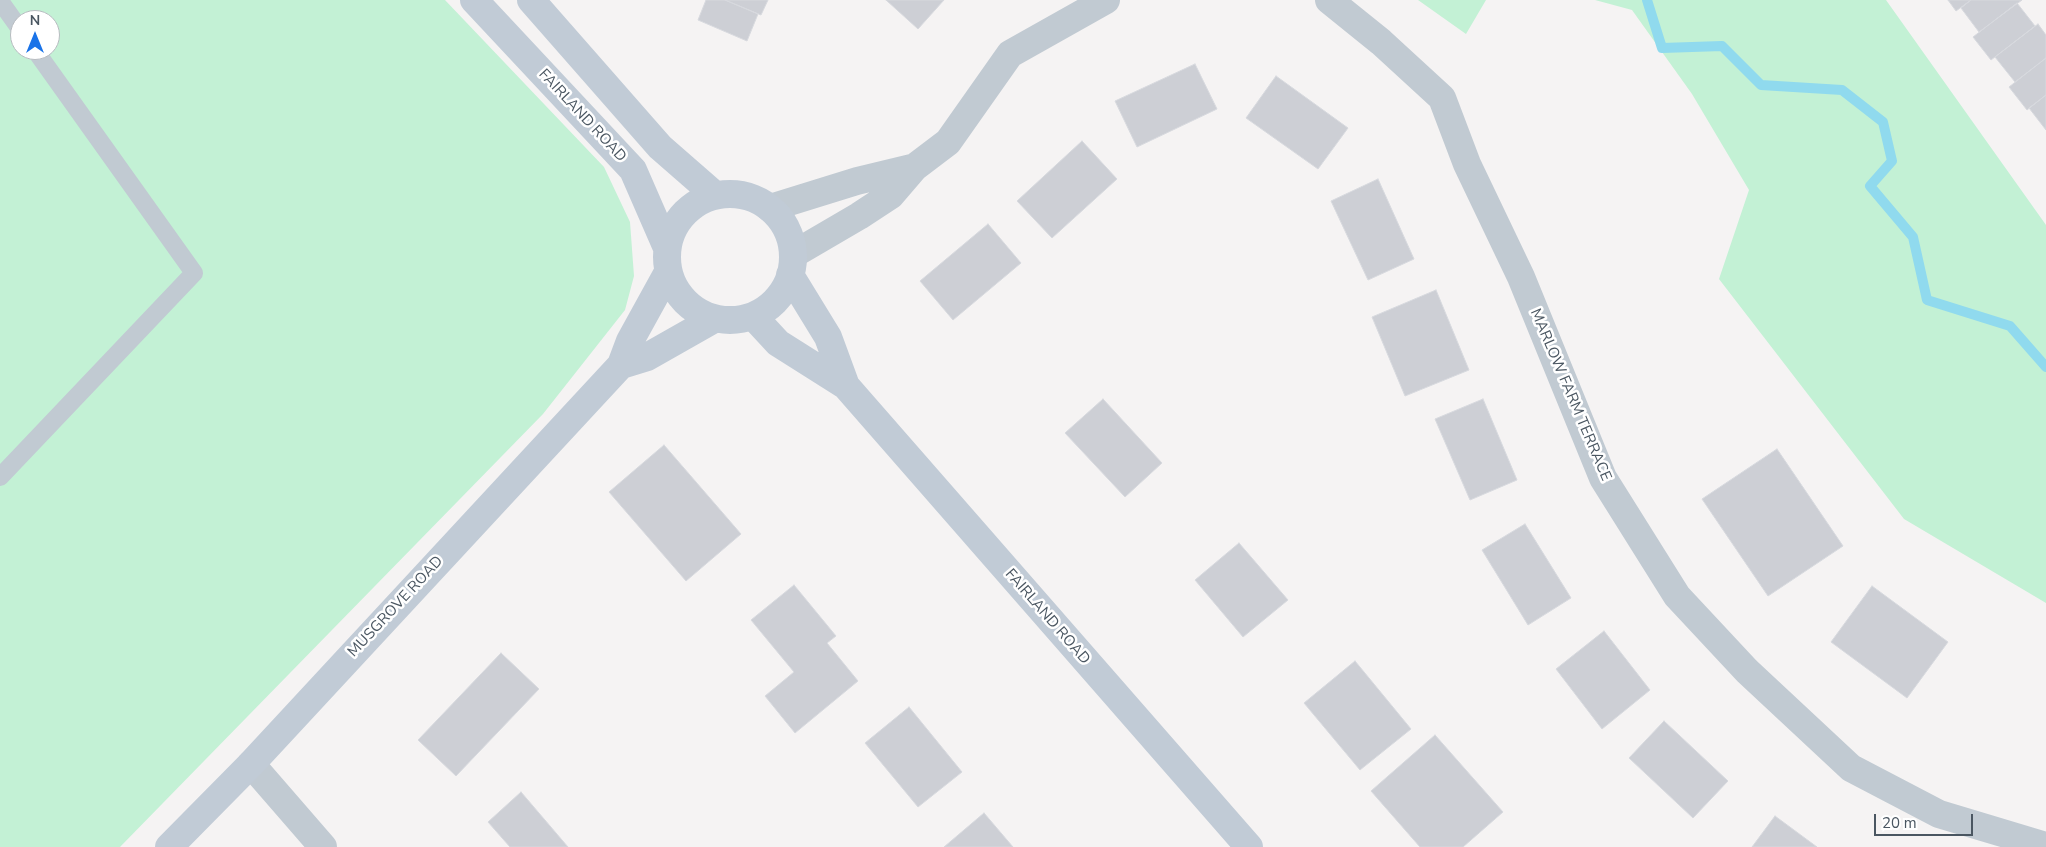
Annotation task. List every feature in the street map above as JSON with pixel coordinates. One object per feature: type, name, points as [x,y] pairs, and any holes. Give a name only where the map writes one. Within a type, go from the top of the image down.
[{"type":"main road","name":"FAIRLAND ROAD","points":[[474,0],[632,170],[667,260]]},
{"type":"main road","points":[[531,0],[660,148],[715,195]]},
{"type":"main road","points":[[737,194],[756,199],[770,208],[785,225],[792,243],[792,264],[786,288],[776,302],[753,316],[714,319],[693,310],[679,296],[667,260],[675,223],[687,210],[715,195],[737,194]]},
{"type":"main road","name":"MUSGROVE ROAD","points":[[169,847],[251,764],[620,365],[667,260]]},
{"type":"main road","name":"FAIRLAND ROAD","points":[[792,264],[828,337],[846,386]]},
{"type":"main road","name":"FAIRLAND ROAD","points":[[753,316],[778,343],[846,386],[1249,847]]},
{"type":"main road","name":"MUSGROVE ROAD","points":[[620,365],[647,356],[714,319]]},
{"type":"street","points":[[792,264],[891,195],[915,167],[948,142],[1010,54],[1106,0]]},
{"type":"street","name":"MARLOW FARM TERRACE","points":[[1329,0],[1382,42],[1442,98],[1467,164],[1521,277],[1603,478],[1677,596],[1747,671],[1851,768],[1940,814],[2046,846]]},
{"type":"street","points":[[770,208],[857,181],[915,167]]},
{"type":"street","points":[[251,764],[323,847]]},
{"type":"lane","points":[[0,1],[10,15]]},
{"type":"lane","points":[[0,476],[194,273],[42,60]]},
{"type":"green space","points":[[0,0],[445,0],[604,167],[630,222],[634,276],[625,310],[543,414],[120,847],[0,847]]},
{"type":"green space","points":[[1418,0],[1486,0],[1466,34]]},
{"type":"green space","points":[[1595,0],[1886,0],[2046,225],[2046,603],[1904,519],[1719,279],[1749,190],[1692,94],[1632,10]]},
{"type":"building","points":[[706,0],[725,0],[758,14],[747,41],[698,20]]},
{"type":"building","points":[[725,0],[768,0],[761,15]]},
{"type":"building","points":[[886,0],[944,0],[918,29]]},
{"type":"building","points":[[1948,0],[1971,0],[1956,11]]},
{"type":"building","points":[[1971,0],[2022,0],[1979,32],[1961,8]]},
{"type":"building","points":[[2017,3],[2035,26],[1991,60],[1973,37]]},
{"type":"building","points":[[2038,24],[2046,35],[2046,58],[2015,82],[1995,57]]},
{"type":"building","points":[[2046,58],[2046,95],[2027,110],[2009,87]]},
{"type":"building","points":[[1195,64],[1217,109],[1137,147],[1115,101]]},
{"type":"building","points":[[1276,76],[1348,128],[1318,169],[1246,118]]},
{"type":"building","points":[[2046,95],[2046,130],[2029,108]]},
{"type":"building","points":[[1082,141],[1117,179],[1052,238],[1017,201]]},
{"type":"building","points":[[1378,179],[1414,259],[1368,280],[1331,201]]},
{"type":"building","points":[[988,224],[1021,263],[953,320],[920,281]]},
{"type":"building","points":[[1436,290],[1469,370],[1405,396],[1372,317]]},
{"type":"building","points":[[1103,399],[1162,463],[1125,497],[1065,433]]},
{"type":"building","points":[[1483,399],[1517,480],[1470,500],[1435,419]]},
{"type":"building","points":[[664,445],[741,534],[686,581],[609,492]]},
{"type":"building","points":[[1777,449],[1843,546],[1768,596],[1702,499]]},
{"type":"building","points":[[1525,524],[1571,598],[1528,625],[1482,550]]},
{"type":"building","points":[[1239,543],[1288,600],[1243,637],[1195,580]]},
{"type":"building","points":[[794,585],[836,636],[827,643],[858,681],[795,733],[765,696],[794,672],[751,620]]},
{"type":"building","points":[[1872,586],[1948,642],[1907,698],[1831,642]]},
{"type":"building","points":[[1604,631],[1650,690],[1602,729],[1556,669]]},
{"type":"building","points":[[501,653],[539,689],[456,776],[418,740]]},
{"type":"building","points":[[1355,661],[1411,729],[1360,770],[1304,703]]},
{"type":"building","points":[[909,707],[962,772],[918,807],[865,743]]},
{"type":"building","points":[[1664,721],[1728,781],[1693,818],[1629,758]]},
{"type":"building","points":[[1435,735],[1503,812],[1463,847],[1420,847],[1371,791]]},
{"type":"building","points":[[521,792],[568,847],[510,847],[488,822]]},
{"type":"building","points":[[984,813],[1013,847],[944,847]]},
{"type":"building","points":[[1775,816],[1817,847],[1752,847]]},
{"type":"waterway","points":[[1647,0],[1662,48],[1722,46],[1761,85],[1842,90],[1883,122],[1892,161],[1870,186],[1913,237],[1927,300],[2010,326],[2046,367]]}]
